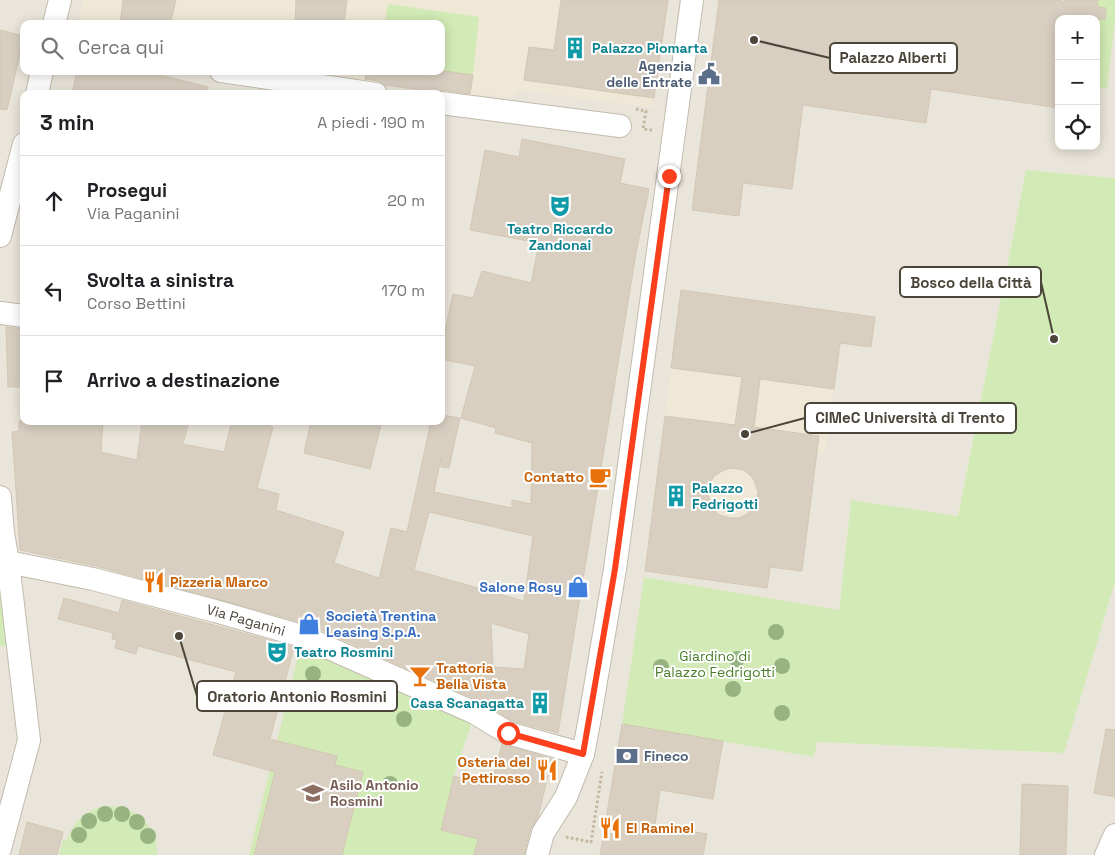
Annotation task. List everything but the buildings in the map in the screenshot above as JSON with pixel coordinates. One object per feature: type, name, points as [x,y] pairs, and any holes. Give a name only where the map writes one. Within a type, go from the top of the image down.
[{"type":"street","points":[[55,20],[60,0]]},
{"type":"street","points":[[537,855],[543,833],[566,797],[583,754],[615,569],[692,0]]},
{"type":"street","points":[[38,90],[41,75]]},
{"type":"street","points":[[248,75],[349,90]]},
{"type":"street","points":[[445,104],[620,126]]},
{"type":"street","points":[[0,236],[20,159]]},
{"type":"street","points":[[0,313],[20,316]]},
{"type":"street","points":[[0,497],[1,533],[9,572],[29,740],[0,849]]},
{"type":"street","name":"Via Paganini","points":[[9,572],[93,579],[302,636],[476,713],[508,733],[583,754]]},
{"type":"street","points":[[1106,855],[1115,835]]},
{"type":"shaded area","points":[[0,0],[1115,0],[1115,178],[1026,170],[958,516],[851,501],[839,610],[817,742],[1063,753],[1115,582],[1115,855],[0,855]]},
{"type":"shaded area","points":[[83,0],[668,0],[652,108],[520,90],[512,98],[486,95],[470,96],[445,93],[445,90],[427,90],[320,75],[445,75],[445,20],[79,20]]},
{"type":"shaded area","points":[[796,306],[875,317],[871,347],[840,343],[825,453],[817,452],[802,571],[770,567],[767,588],[645,571],[678,315]]},
{"type":"green space","points":[[1098,0],[1115,0],[1115,20],[1107,89],[1100,88],[1100,15],[1096,15]]},
{"type":"green space","points":[[388,4],[479,17],[473,75],[445,72],[445,20],[386,20]]},
{"type":"green space","name":"Giardino di Palazzo Fedrigotti","points":[[1026,170],[1115,178],[1115,582],[1064,753],[817,742],[814,757],[622,724],[644,577],[839,610],[851,500],[958,516]]},
{"type":"green space","points":[[0,584],[6,646],[0,646]]},
{"type":"green space","points":[[300,648],[472,722],[454,776],[441,830],[478,839],[474,855],[249,855]]},
{"type":"green space","points":[[109,806],[128,810],[144,820],[154,836],[157,845],[157,855],[59,855],[63,840],[67,841],[73,827],[82,816],[94,809]]},
{"type":"place","name":"Palazzo Alberti","points":[[754,40]]},
{"type":"place","name":"Palazzo Piomarta","points":[[575,48]]},
{"type":"place","name":"Agenzia delle Entrate","points":[[709,74]]},
{"type":"place","name":"Teatro Riccardo Zandonai","points":[[560,206]]},
{"type":"place","name":"Bosco della Città","points":[[1054,339]]},
{"type":"place","name":"CIMeC Università di Trento","points":[[745,434]]},
{"type":"place","name":"Contatto","points":[[600,477]]},
{"type":"place","name":"Palazzo Fedrigotti","points":[[676,496]]},
{"type":"place","name":"Pizzeria Marco","points":[[154,582]]},
{"type":"place","name":"Salone Rosy","points":[[578,587]]},
{"type":"place","name":"Società Trentina Leasing S.p.A.","points":[[309,624]]},
{"type":"place","name":"Oratorio Antonio Rosmini","points":[[179,636]]},
{"type":"place","name":"Teatro Rosmini","points":[[277,652]]},
{"type":"place","name":"Trattoria Bella Vista","points":[[420,676]]},
{"type":"place","name":"Casa Scanagatta","points":[[540,703]]},
{"type":"place","name":"Fineco","points":[[627,756]]},
{"type":"place","name":"Osteria del Pettirosso","points":[[547,770]]},
{"type":"place","name":"Asilo Antonio Rosmini","points":[[313,793]]},
{"type":"place","name":"El Raminel","points":[[610,828]]},
{"type":"route","points":[[508,733],[583,754],[615,569],[669,176]]}]
